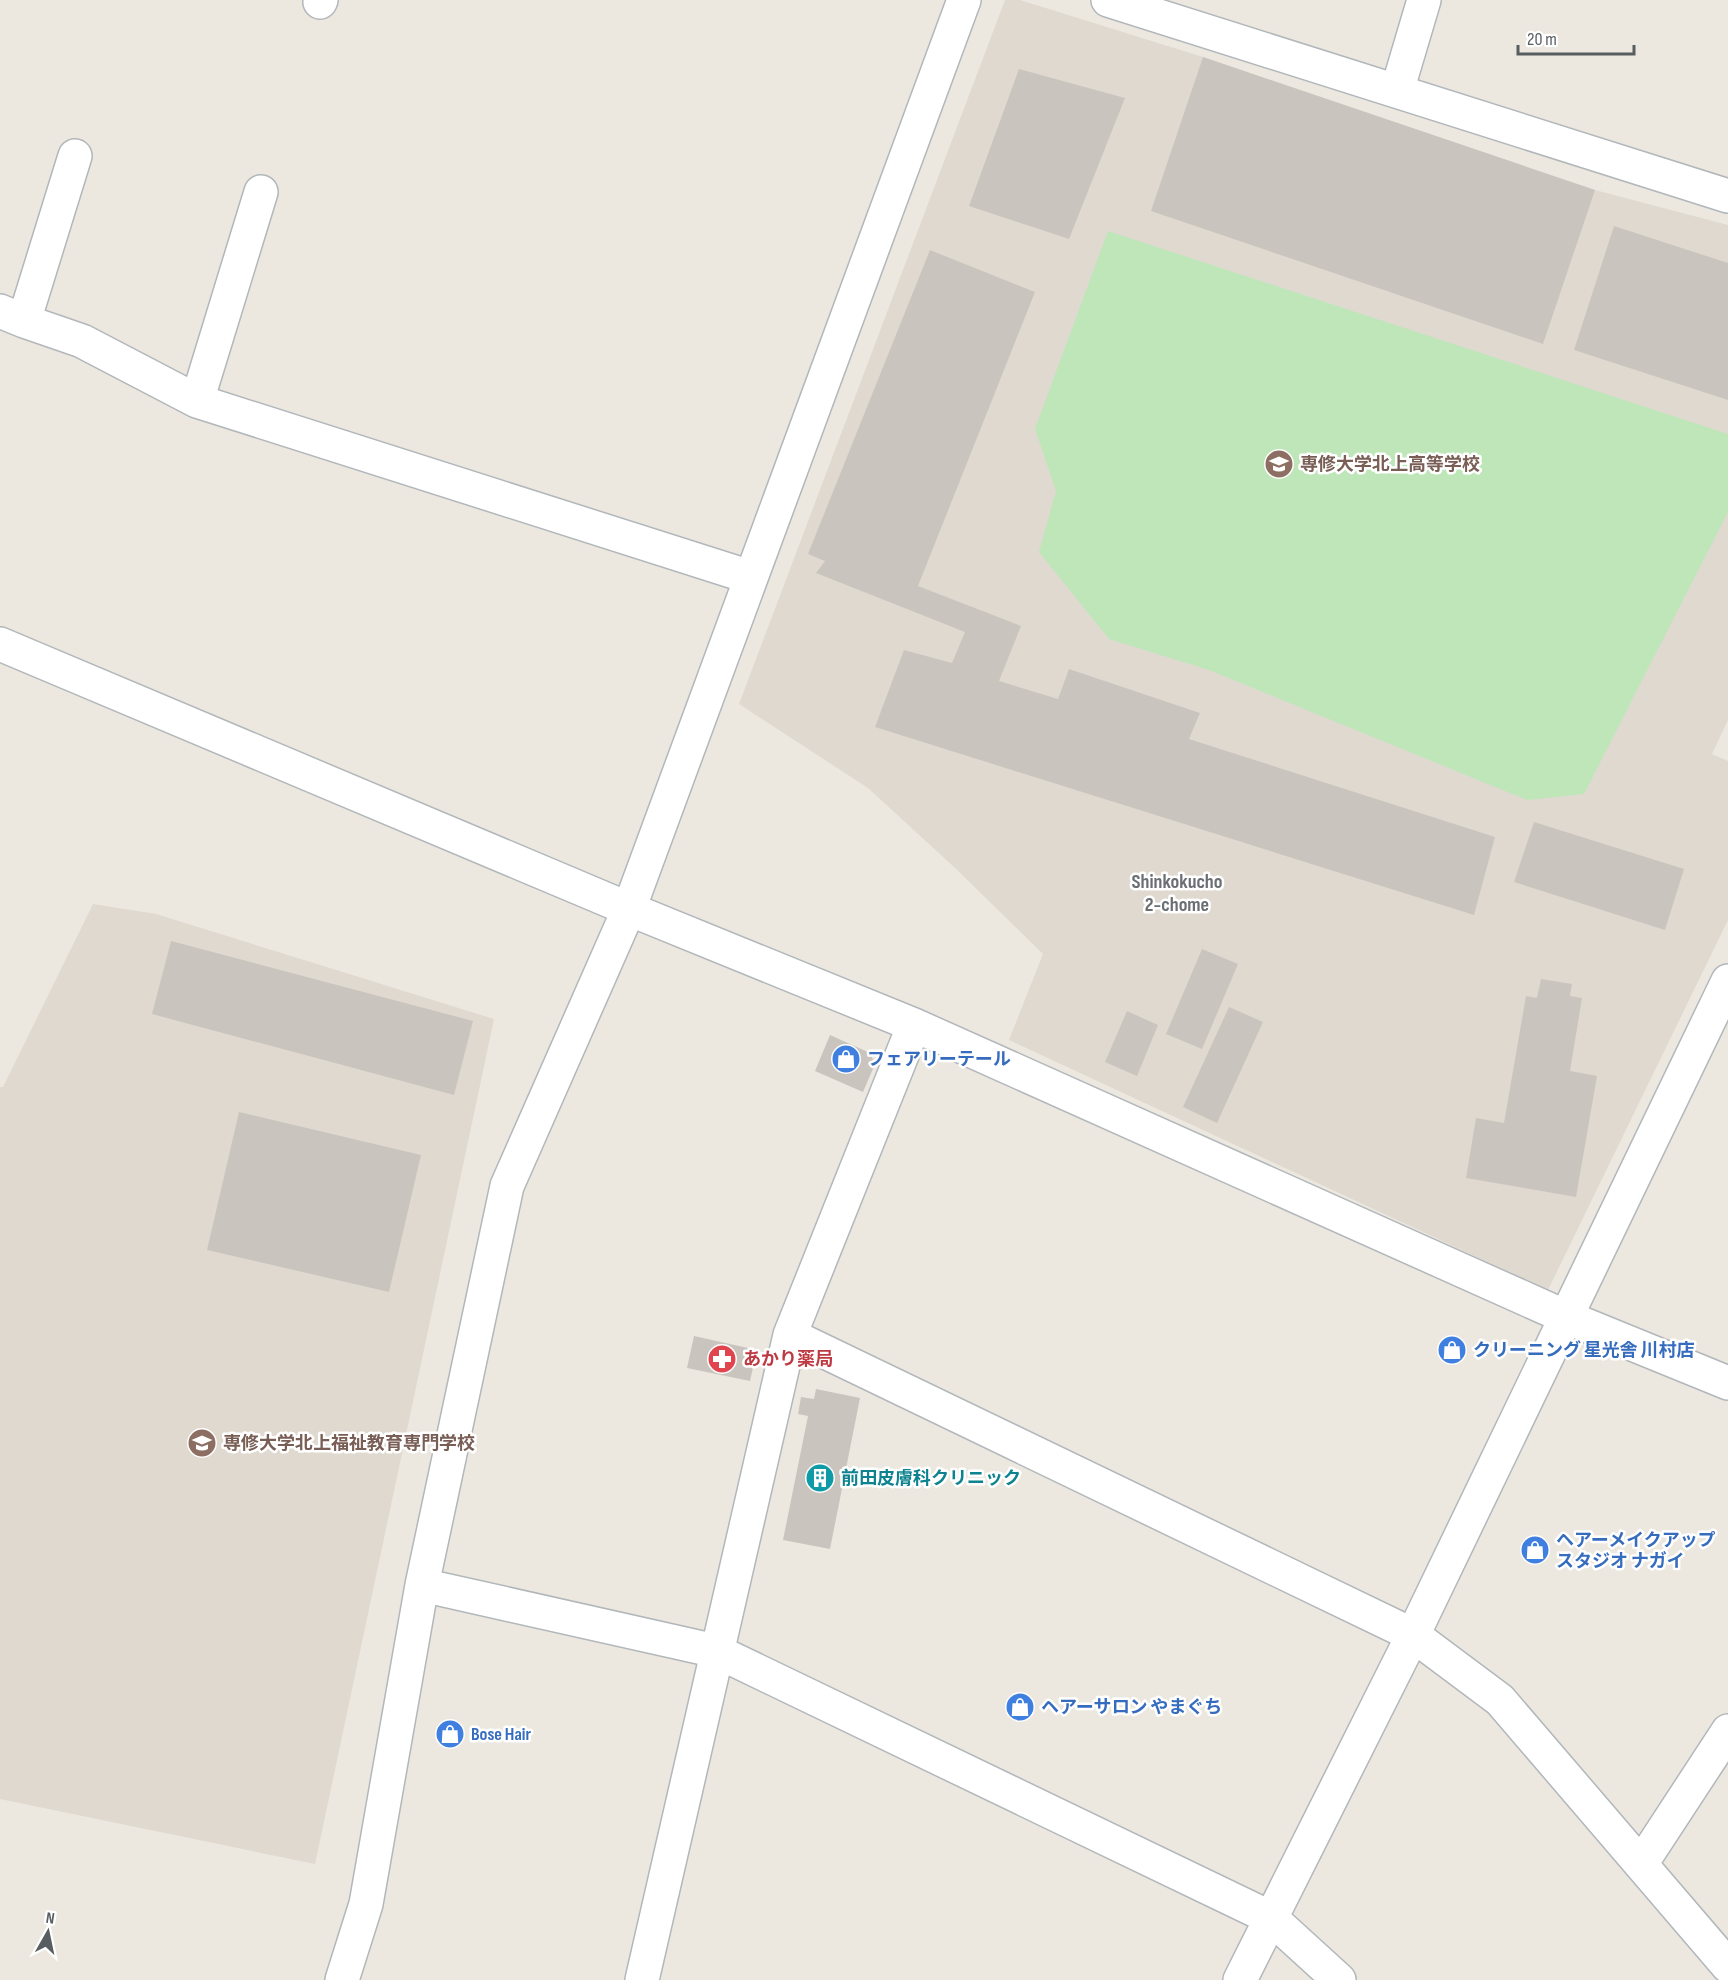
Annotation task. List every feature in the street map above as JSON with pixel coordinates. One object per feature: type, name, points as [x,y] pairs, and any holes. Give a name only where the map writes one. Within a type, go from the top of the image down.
[{"type":"street","points":[[342,1980],[366,1904],[422,1585],[507,1186],[629,909],[964,0]]},
{"type":"street","points":[[1108,0],[1728,196]]},
{"type":"street","points":[[1397,91],[1424,0]]},
{"type":"street","points":[[75,156],[12,316],[82,341],[197,401],[750,577]]},
{"type":"street","points":[[197,401],[261,192]]},
{"type":"street","points":[[0,644],[629,909],[914,1025],[1566,1317],[1728,1383]]},
{"type":"street","points":[[1240,1980],[1413,1635],[1728,981]]},
{"type":"street","points":[[650,1977],[716,1651],[790,1335],[914,1025]]},
{"type":"street","points":[[790,1335],[1413,1635],[1500,1700],[1728,1966]]},
{"type":"street","points":[[422,1585],[716,1651],[1271,1918],[1339,1980]]},
{"type":"street","points":[[1641,1864],[1728,1731]]},
{"type":"shaded area","name":"専修大学北上高等学校","points":[[1005,0],[1020,0],[1203,57],[1595,190],[1728,225],[1728,720],[1712,754],[1728,761],[1728,920],[1548,1290],[1009,1040],[1043,954],[954,867],[868,788],[739,704]]},
{"type":"shaded area","name":"専修大学北上福祉教育専門学校","points":[[93,904],[156,914],[494,1019],[315,1864],[0,1799],[0,1087],[3,1087]]},
{"type":"green space","points":[[1108,231],[1728,434],[1728,512],[1584,794],[1527,800],[1209,670],[1109,639],[1039,552],[1056,491],[1035,429]]},
{"type":"building","points":[[1203,57],[1595,190],[1543,344],[1151,211]]},
{"type":"building","points":[[1019,69],[1125,98],[1069,239],[969,206]]},
{"type":"building","points":[[1614,226],[1728,263],[1728,400],[1574,350]]},
{"type":"building","points":[[930,250],[1035,292],[918,586],[1021,626],[999,681],[1058,699],[1069,669],[1200,713],[1189,739],[1495,837],[1474,915],[875,727],[904,650],[952,663],[965,632],[816,573],[825,561],[808,554]]},
{"type":"building","points":[[1534,822],[1684,869],[1665,930],[1514,882]]},
{"type":"building","points":[[171,941],[473,1021],[454,1095],[152,1014]]},
{"type":"building","points":[[1202,949],[1238,964],[1202,1049],[1166,1034]]},
{"type":"building","points":[[1541,979],[1572,984],[1570,996],[1582,998],[1570,1071],[1597,1076],[1576,1197],[1466,1178],[1476,1118],[1504,1123],[1526,996],[1537,998]]},
{"type":"building","points":[[1229,1007],[1263,1022],[1217,1123],[1183,1107]]},
{"type":"building","points":[[1127,1011],[1158,1025],[1137,1076],[1105,1062]]},
{"type":"building","name":"フェアリーテール","points":[[830,1035],[870,1053],[875,1064],[863,1092],[815,1071]]},
{"type":"building","points":[[239,1112],[421,1155],[389,1292],[207,1250]]},
{"type":"building","name":"あかり薬局","points":[[694,1336],[757,1350],[750,1381],[687,1368]]},
{"type":"building","name":"前田皮膚科クリニック","points":[[816,1389],[860,1398],[830,1549],[783,1540],[808,1416],[798,1414],[801,1397],[814,1399]]},
{"type":"place","name":"専修大学北上高等学校","points":[[1279,464]]},
{"type":"place","name":"フェアリーテール","points":[[846,1059]]},
{"type":"place","name":"クリーニング 星光舎 川村店","points":[[1452,1350]]},
{"type":"place","name":"あかり薬局","points":[[722,1359]]},
{"type":"place","name":"専修大学北上福祉教育専門学校","points":[[202,1443]]},
{"type":"place","name":"前田皮膚科クリニック","points":[[820,1478]]},
{"type":"place","name":"ヘアーメイクアップ スタジオ ナガイ","points":[[1535,1550]]},
{"type":"place","name":"ヘアーサロン やまぐち","points":[[1020,1707]]},
{"type":"place","name":"Bose Hair","points":[[450,1734]]},
{"type":"district","name":"Shinkokucho 2-chome","points":[[1177,894]]}]
